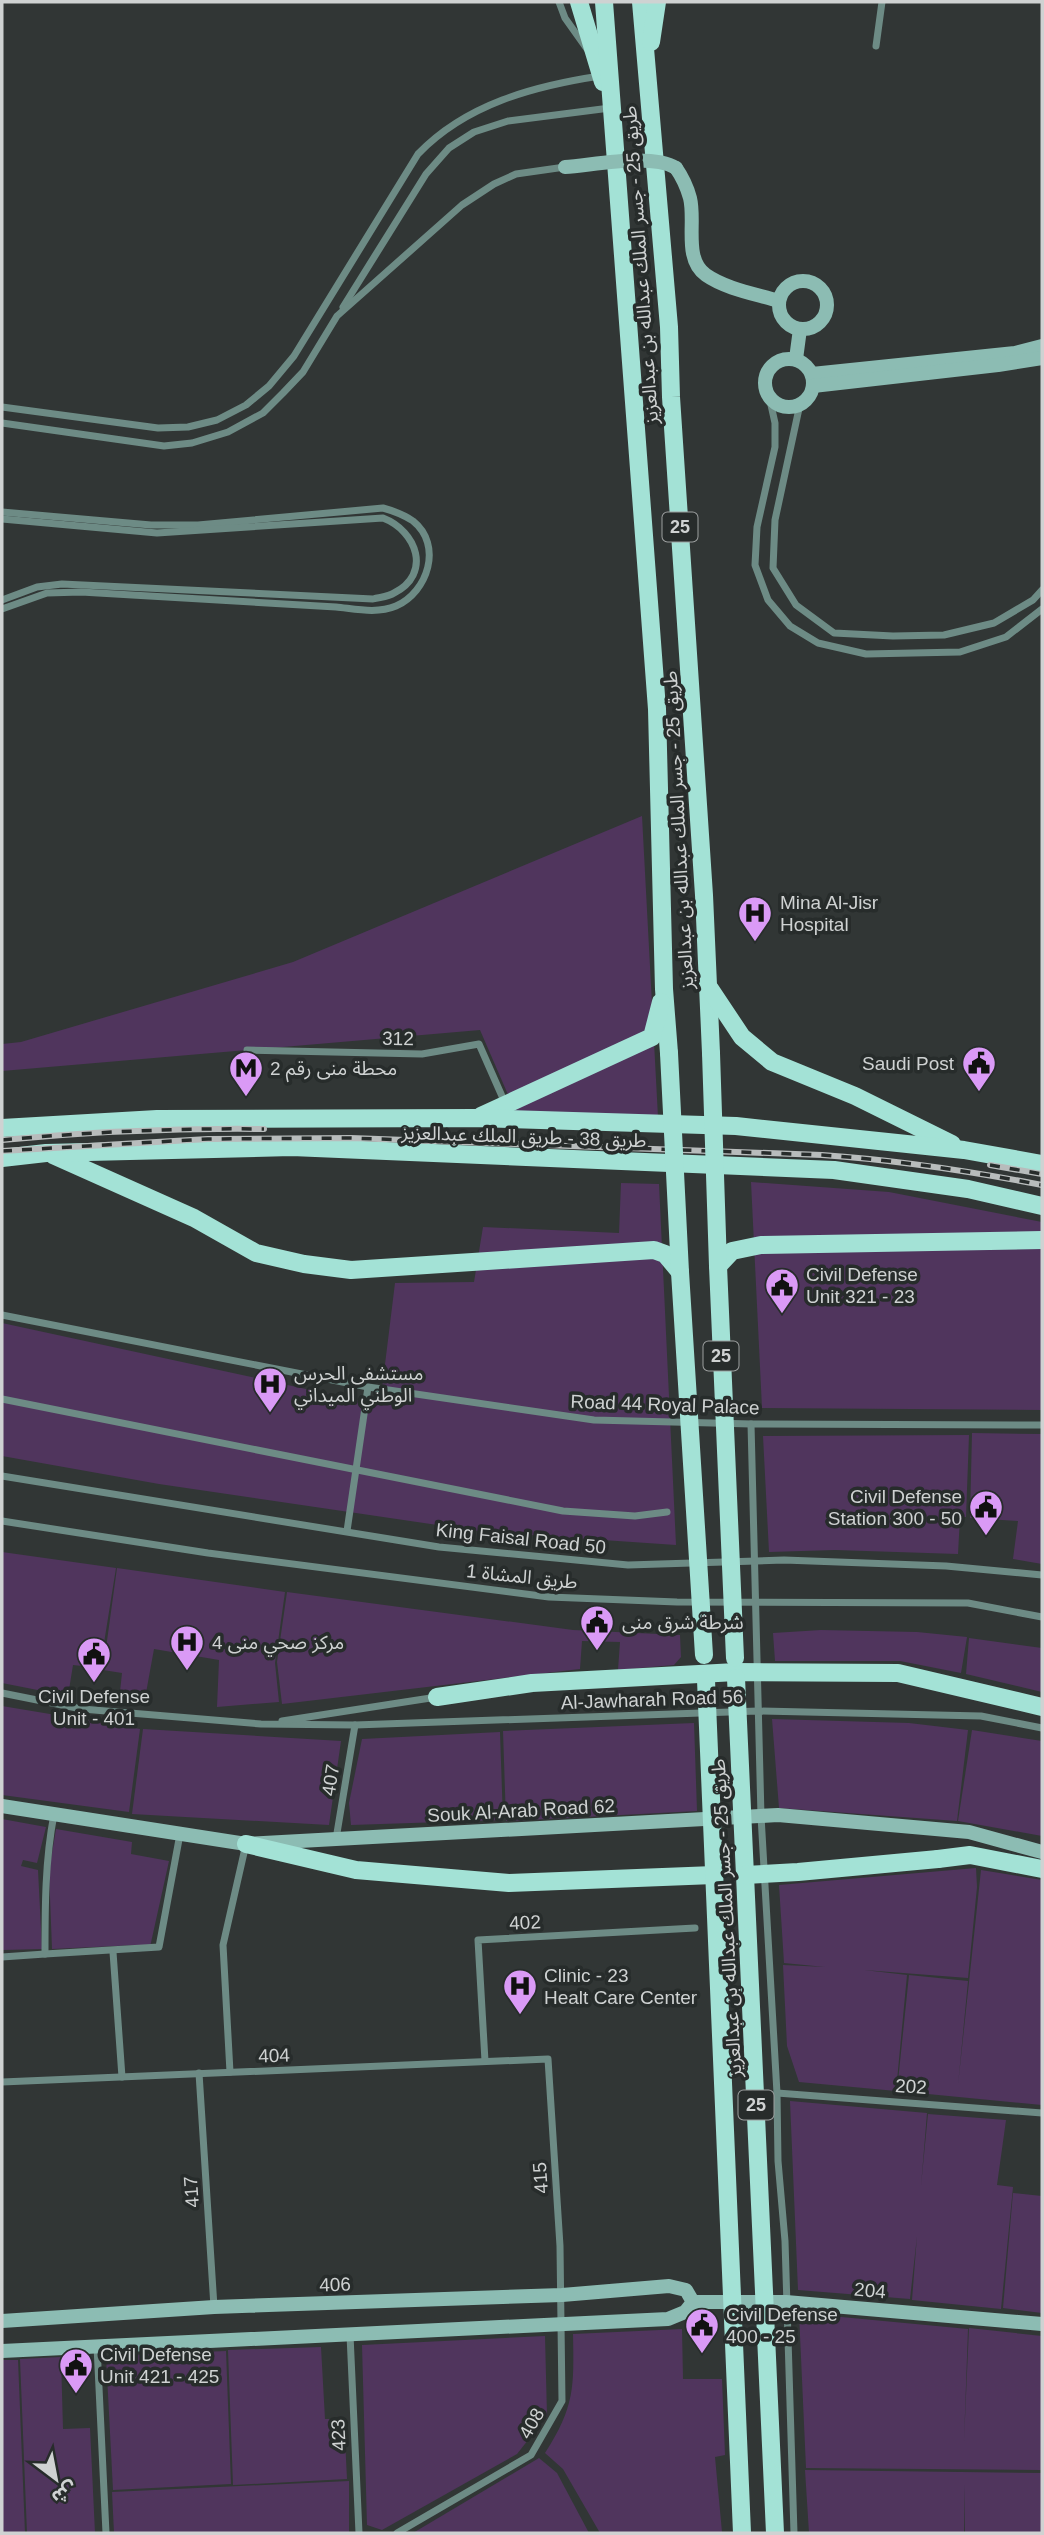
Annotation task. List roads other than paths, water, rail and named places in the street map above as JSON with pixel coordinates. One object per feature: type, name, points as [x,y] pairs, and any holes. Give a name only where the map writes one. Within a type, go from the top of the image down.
[{"type":"main road","points":[[579,2],[611,108]]},
{"type":"main road","name":"طريق 25 - جسر الملك عبدالله بن عبدالعزيز","points":[[604,2],[657,709],[664,989]]},
{"type":"main road","name":"طريق 25 - جسر الملك عبدالله بن عبدالعزيز","points":[[641,2],[669,327],[671,397],[708,986],[718,1266],[775,2533]]},
{"type":"main road","points":[[646,69],[657,2]]},
{"type":"main road","points":[[708,986],[742,1037],[772,1062],[855,1096],[964,1150]]},
{"type":"main road","points":[[475,1118],[652,1037],[664,989]]},
{"type":"main road","name":"25","points":[[664,989],[670,1053],[680,1272]]},
{"type":"main road","name":"طريق 38 - طريق الملك عبدالعزيز","points":[[2,1128],[158,1119],[475,1118],[736,1126],[964,1150],[1042,1164]]},
{"type":"main road","name":"طريق 38 - طريق الملك عبدالعزيز","points":[[2,1157],[46,1153],[292,1147],[834,1170],[968,1189],[1042,1206]]},
{"type":"main road","points":[[46,1153],[194,1218],[256,1253],[304,1264],[351,1270],[654,1250],[666,1254],[680,1272]]},
{"type":"main road","points":[[718,1266],[732,1251],[761,1245],[1042,1240]]},
{"type":"main road","name":"طريق 25 - جسر الملك عبدالله بن عبدالعزيز","points":[[680,1272],[704,1655],[742,2533]]},
{"type":"main road","points":[[437,1697],[532,1683],[705,1677],[736,1669],[758,1672],[898,1673],[1042,1707]]},
{"type":"main road","points":[[246,1844],[356,1870],[509,1883],[713,1875]]},
{"type":"main road","points":[[745,1875],[970,1855],[1042,1869]]},
{"type":"street","points":[[2,407],[158,428],[188,427],[217,420],[246,405],[269,386],[294,356],[418,154],[429,142],[478,109],[508,96],[566,81],[598,68],[565,18],[559,2]]},
{"type":"street","points":[[876,47],[881,2]]},
{"type":"street","points":[[2,423],[164,446],[192,443],[228,432],[262,413],[303,372],[426,174],[449,148],[474,132],[508,121],[611,108]]},
{"type":"street","points":[[337,316],[462,205],[494,184],[516,174],[643,161],[667,162],[676,168],[684,179],[691,200],[696,264],[705,275],[721,283],[779,301]]},
{"type":"street","points":[[809,281],[818,286],[827,303],[820,322],[800,329],[784,320],[779,311],[779,301],[789,284],[809,281]]},
{"type":"street","points":[[796,359],[800,329]]},
{"type":"street","points":[[813,380],[1015,353],[1042,346]]},
{"type":"street","points":[[813,380],[998,365],[1042,358]]},
{"type":"street","points":[[769,396],[779,405],[793,407],[800,404],[811,393],[813,380],[808,367],[796,359],[781,360],[769,368],[765,382],[775,423],[775,447],[757,527],[755,565],[768,600],[790,626],[818,643],[866,654],[960,652],[1006,637],[1042,609]]},
{"type":"street","points":[[800,404],[775,520],[773,568],[796,605],[834,632],[892,636],[944,635],[994,623],[1033,600],[1042,590]]},
{"type":"street","points":[[2,512],[151,525],[198,525],[383,508],[400,512],[415,523],[427,541],[430,564],[418,591],[396,606],[370,611],[81,592],[47,593],[2,609]]},
{"type":"street","points":[[2,519],[157,533],[383,518],[397,523],[408,534],[416,550],[416,567],[408,582],[394,594],[373,599],[62,584],[37,587],[2,600]]},
{"type":"street","name":"312","points":[[247,1050],[422,1054],[479,1044],[506,1105]]},
{"type":"street","name":"Road 44 Royal Palace","points":[[2,1315],[368,1387],[594,1420],[751,1424],[1042,1425]]},
{"type":"street","points":[[347,1531],[368,1387]]},
{"type":"street","points":[[2,1399],[563,1511],[635,1516],[667,1512]]},
{"type":"street","points":[[751,1424],[761,1816],[777,2093],[778,2161],[785,2241],[794,2533]]},
{"type":"street","name":"King Faisal Road 50","points":[[2,1476],[439,1547],[628,1565],[784,1560],[946,1566],[1042,1575]]},
{"type":"street","name":"طريق المشاة 1","points":[[2,1521],[208,1553],[549,1597],[677,1602],[968,1602],[1042,1617]]},
{"type":"street","name":"Al-Jawharah Road 56","points":[[2,1693],[82,1709],[261,1724],[355,1725],[758,1711],[981,1716],[1042,1728]]},
{"type":"street","name":"Al-Jawharah Road 56","points":[[261,1724],[437,1697]]},
{"type":"street","name":"407","points":[[336,1839],[355,1725]]},
{"type":"street","name":"Souk Al-Arab Road 62","points":[[2,1806],[246,1844],[761,1816],[969,1832],[1042,1852]]},
{"type":"street","points":[[45,1954],[44,1895],[54,1814]]},
{"type":"street","points":[[2,1957],[159,1947],[180,1833]]},
{"type":"street","points":[[230,2072],[223,1945],[246,1844]]},
{"type":"street","name":"402","points":[[485,2062],[478,1940],[695,1928]]},
{"type":"street","points":[[113,1952],[122,2077]]},
{"type":"street","name":"404","points":[[2,2082],[548,2059]]},
{"type":"street","name":"415","points":[[548,2059],[562,2295]]},
{"type":"street","name":"417","points":[[198,2074],[214,2308]]},
{"type":"street","name":"202","points":[[777,2093],[1042,2113]]},
{"type":"street","name":"406","points":[[2,2322],[214,2308],[562,2295],[669,2286],[686,2290],[693,2302]]},
{"type":"street","name":"408","points":[[397,2533],[531,2455],[562,2402],[562,2295]]},
{"type":"street","points":[[2,2351],[668,2319],[685,2312],[693,2302]]},
{"type":"street","name":"204","points":[[693,2302],[786,2302],[1042,2324]]},
{"type":"street","name":"423","points":[[349,2335],[359,2533]]},
{"type":"street","points":[[97,2346],[106,2533]]},
{"type":"railway","points":[[2,1140],[133,1131],[264,1129]]},
{"type":"railway","points":[[2,1151],[208,1139],[351,1138],[822,1155],[933,1167],[1042,1185]]},
{"type":"railway","points":[[990,1165],[1042,1174]]},
{"type":"place","name":"Mina Al-Jisr Hospital","points":[[755,943]]},
{"type":"place","name":"Saudi Post","points":[[979,1093]]},
{"type":"place","name":"محطة منى رقم 2","points":[[246,1098]]},
{"type":"place","name":"Civil Defense Unit 321 - 23","points":[[782,1315]]},
{"type":"place","name":"مستشفى الحرس الوطني الميداني","points":[[270,1414]]},
{"type":"place","name":"Civil Defense Station 300 - 50","points":[[986,1537]]},
{"type":"place","name":"شرطة شرق منى","points":[[597,1652]]},
{"type":"place","name":"مركز صحي منى 4","points":[[187,1672]]},
{"type":"place","name":"Civil Defense Unit - 401","points":[[94,1684]]},
{"type":"place","name":"Clinic - 23 Healt Care Center","points":[[520,2016]]},
{"type":"place","name":"Civil Defense 400 - 25","points":[[702,2355]]},
{"type":"place","name":"Civil Defense Unit 421 - 425","points":[[76,2395]]}]
